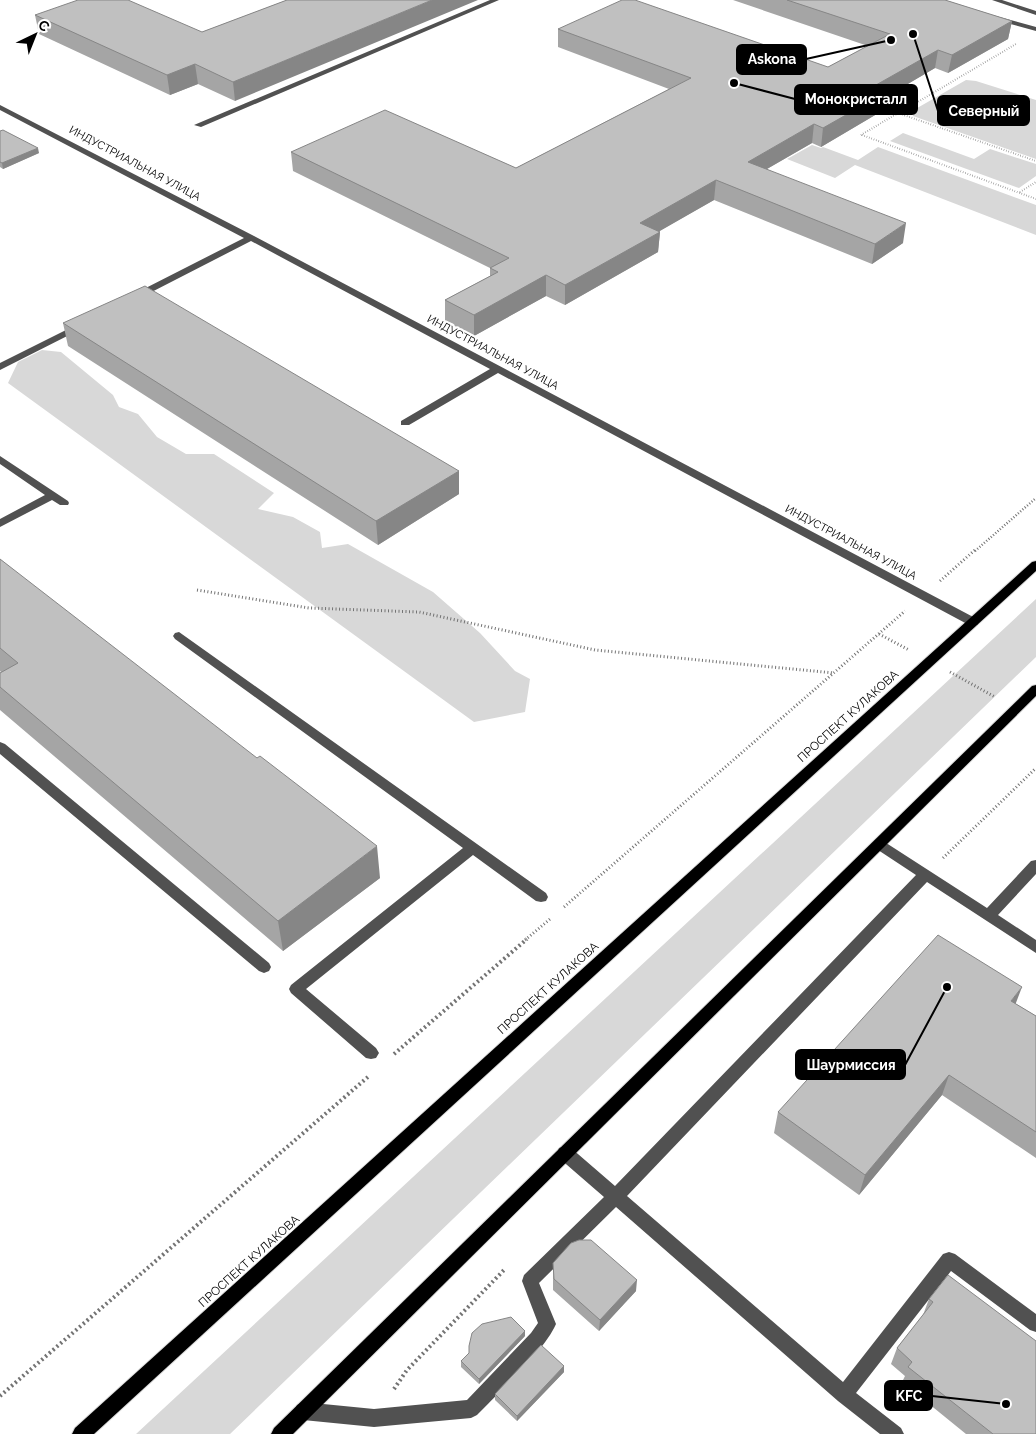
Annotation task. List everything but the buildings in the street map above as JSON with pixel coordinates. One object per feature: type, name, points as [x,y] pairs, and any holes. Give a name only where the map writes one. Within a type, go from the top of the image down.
[{"type":"main road","name":"ПРОСПЕКТ КУЛАКОВА","points":[[80,1434],[1036,565]]},
{"type":"main road","points":[[280,1434],[1036,689]]},
{"type":"street","points":[[198,125],[496,0]]},
{"type":"street","points":[[995,0],[1036,12]]},
{"type":"street","points":[[983,14],[1036,30]]},
{"type":"street","name":"ИНДУСТРИАЛЬНАЯ УЛИЦА","points":[[0,107],[251,238],[973,622]]},
{"type":"street","points":[[130,300],[251,238]]},
{"type":"street","points":[[0,367],[86,323]]},
{"type":"street","points":[[405,423],[498,369]]},
{"type":"street","points":[[0,459],[64,503]]},
{"type":"street","points":[[0,524],[52,495]]},
{"type":"street","points":[[179,636],[541,897]]},
{"type":"street","points":[[0,747],[264,967]]},
{"type":"street","points":[[880,844],[1036,947]]},
{"type":"street","points":[[371,1053],[296,989],[473,848]]},
{"type":"street","points":[[989,916],[1036,865]]},
{"type":"street","points":[[303,1411],[374,1418],[471,1409],[537,1339],[547,1324],[530,1281],[616,1196],[926,874]]},
{"type":"street","points":[[565,1153],[844,1395],[895,1434]]},
{"type":"street","points":[[844,1395],[949,1260],[1036,1324]]},
{"type":"path","points":[[1020,42],[861,135],[1036,199]]},
{"type":"path","points":[[898,113],[1036,161]]},
{"type":"path","points":[[1020,193],[1036,182]]},
{"type":"path","points":[[563,908],[1036,498]]},
{"type":"path","points":[[198,590],[309,608],[419,612],[595,650],[834,673]]},
{"type":"path","points":[[879,634],[1016,708]]},
{"type":"path","points":[[926,874],[1036,768]]},
{"type":"path","points":[[391,1057],[556,914]]},
{"type":"path","points":[[0,1396],[376,1070]]},
{"type":"path","points":[[374,1418],[407,1370],[509,1266]]},
{"type":"shaded area","points":[[966,80],[976,81],[1036,100],[1036,159],[913,116],[912,111]]},
{"type":"shaded area","points":[[903,133],[974,159],[990,149],[1036,164],[1036,176],[1019,188],[890,141]]},
{"type":"shaded area","points":[[812,145],[823,147],[858,160],[878,147],[1036,205],[1036,235],[855,165],[835,178],[787,159]]},
{"type":"shaded area","points":[[42,350],[61,352],[113,395],[119,407],[138,414],[157,437],[186,454],[214,454],[274,493],[258,509],[293,517],[320,532],[322,548],[348,544],[433,592],[480,633],[515,671],[530,679],[525,712],[474,722],[8,383],[18,362]]},
{"type":"shaded area","points":[[1036,599],[1036,657],[230,1434],[136,1434]]},
{"type":"place","name":"Северный","points":[[913,34]]},
{"type":"place","name":"Askona","points":[[891,40]]},
{"type":"place","name":"Монокристалл","points":[[734,83]]},
{"type":"place","name":"Шаурмиссия","points":[[947,987]]},
{"type":"place","name":"KFC","points":[[1006,1404]]}]
